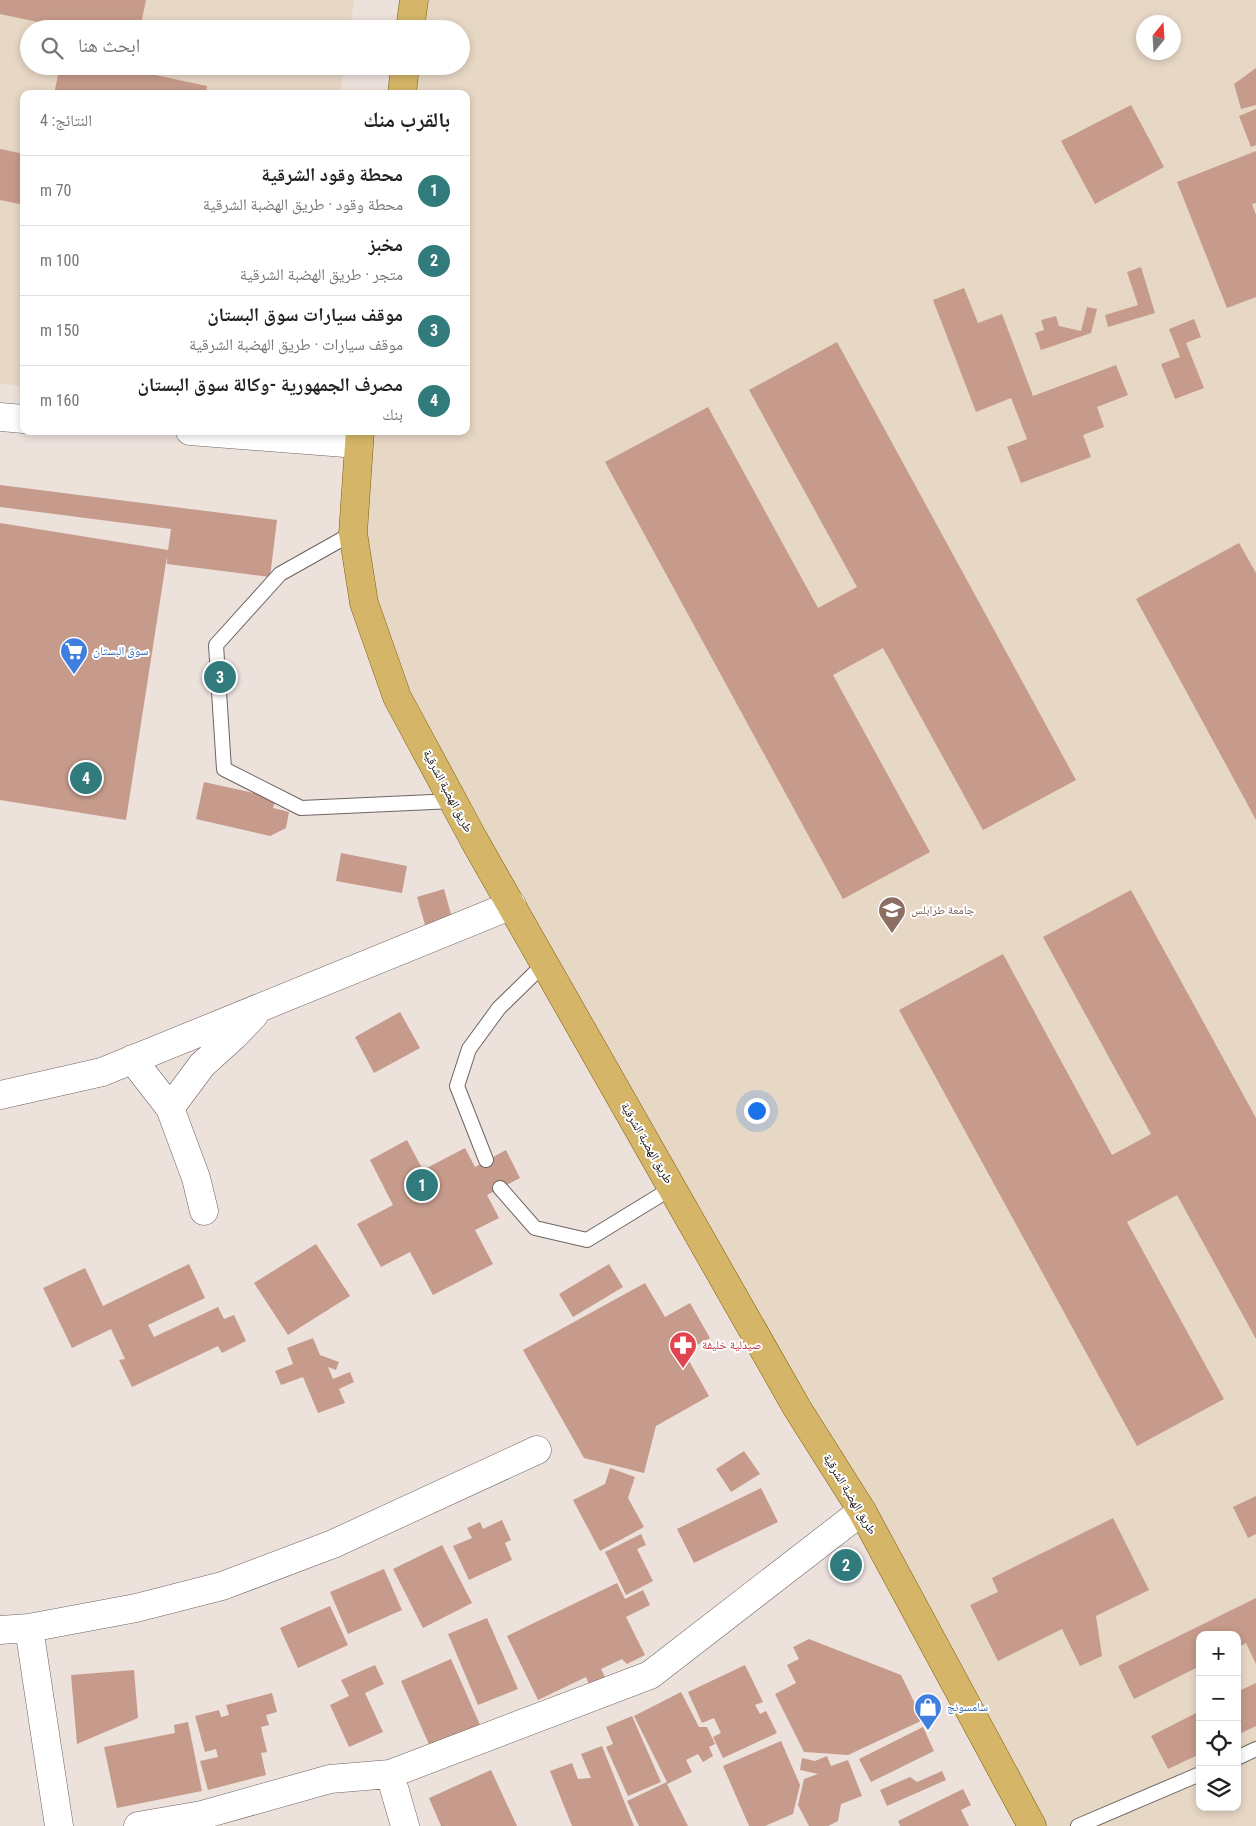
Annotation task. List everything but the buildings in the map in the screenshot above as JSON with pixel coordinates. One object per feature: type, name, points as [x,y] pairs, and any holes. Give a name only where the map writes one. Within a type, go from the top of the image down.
[{"type":"main road","points":[[411,20],[414,0]]},
{"type":"main road","points":[[402,90],[404,75]]},
{"type":"main road","name":"طريق الهضبة الشرقية","points":[[359,438],[353,532],[364,604],[397,697],[544,963],[797,1408],[862,1511],[1032,1826]]},
{"type":"street","points":[[0,417],[20,419]]},
{"type":"street","points":[[287,435],[359,438]]},
{"type":"street","points":[[0,1095],[102,1072],[512,905]]},
{"type":"street","points":[[170,1108],[202,1064],[234,1036],[262,1006]]},
{"type":"street","points":[[132,1059],[170,1108],[196,1178],[204,1211]]},
{"type":"street","points":[[0,1630],[29,1628],[136,1608],[222,1586],[334,1544],[537,1450]]},
{"type":"street","points":[[138,1826],[202,1815],[330,1779],[390,1774],[650,1675],[862,1511]]},
{"type":"street","points":[[29,1628],[59,1826]]},
{"type":"street","points":[[390,1774],[405,1826]]},
{"type":"lane","points":[[353,532],[280,574],[216,645],[224,769],[301,808],[454,802]]},
{"type":"lane","points":[[486,1160],[457,1086],[469,1049],[499,1008],[544,963]]},
{"type":"lane","points":[[500,1188],[535,1228],[587,1240],[672,1188]]},
{"type":"lane","points":[[1241,1756],[1256,1750]]},
{"type":"lane","points":[[1078,1826],[1196,1776]]},
{"type":"shaded area","points":[[0,0],[354,0],[351,20],[20,20],[20,75],[343,75],[341,90],[20,90],[20,386],[0,384]]},
{"type":"shaded area","name":"جامعة طرابلس","points":[[414,0],[1256,0],[1256,1826],[1032,1826],[545,963],[364,603],[360,435],[470,435],[470,90],[402,90],[404,75],[470,75],[470,20],[411,20]]},
{"type":"place","name":"سوق البستان","points":[[74,675]]},
{"type":"place","name":"موقف سيارات سوق البستان","points":[[220,677]]},
{"type":"place","name":"مصرف الجمهورية -وكالة سوق البستان","points":[[86,778]]},
{"type":"place","name":"جامعة طرابلس","points":[[892,934]]},
{"type":"place","name":"محطة وقود الشرقية","points":[[422,1185]]},
{"type":"place","name":"صيدلية خليفة","points":[[683,1369]]},
{"type":"place","name":"مخبز","points":[[846,1565]]},
{"type":"place","name":"سامسونج","points":[[928,1731]]}]
